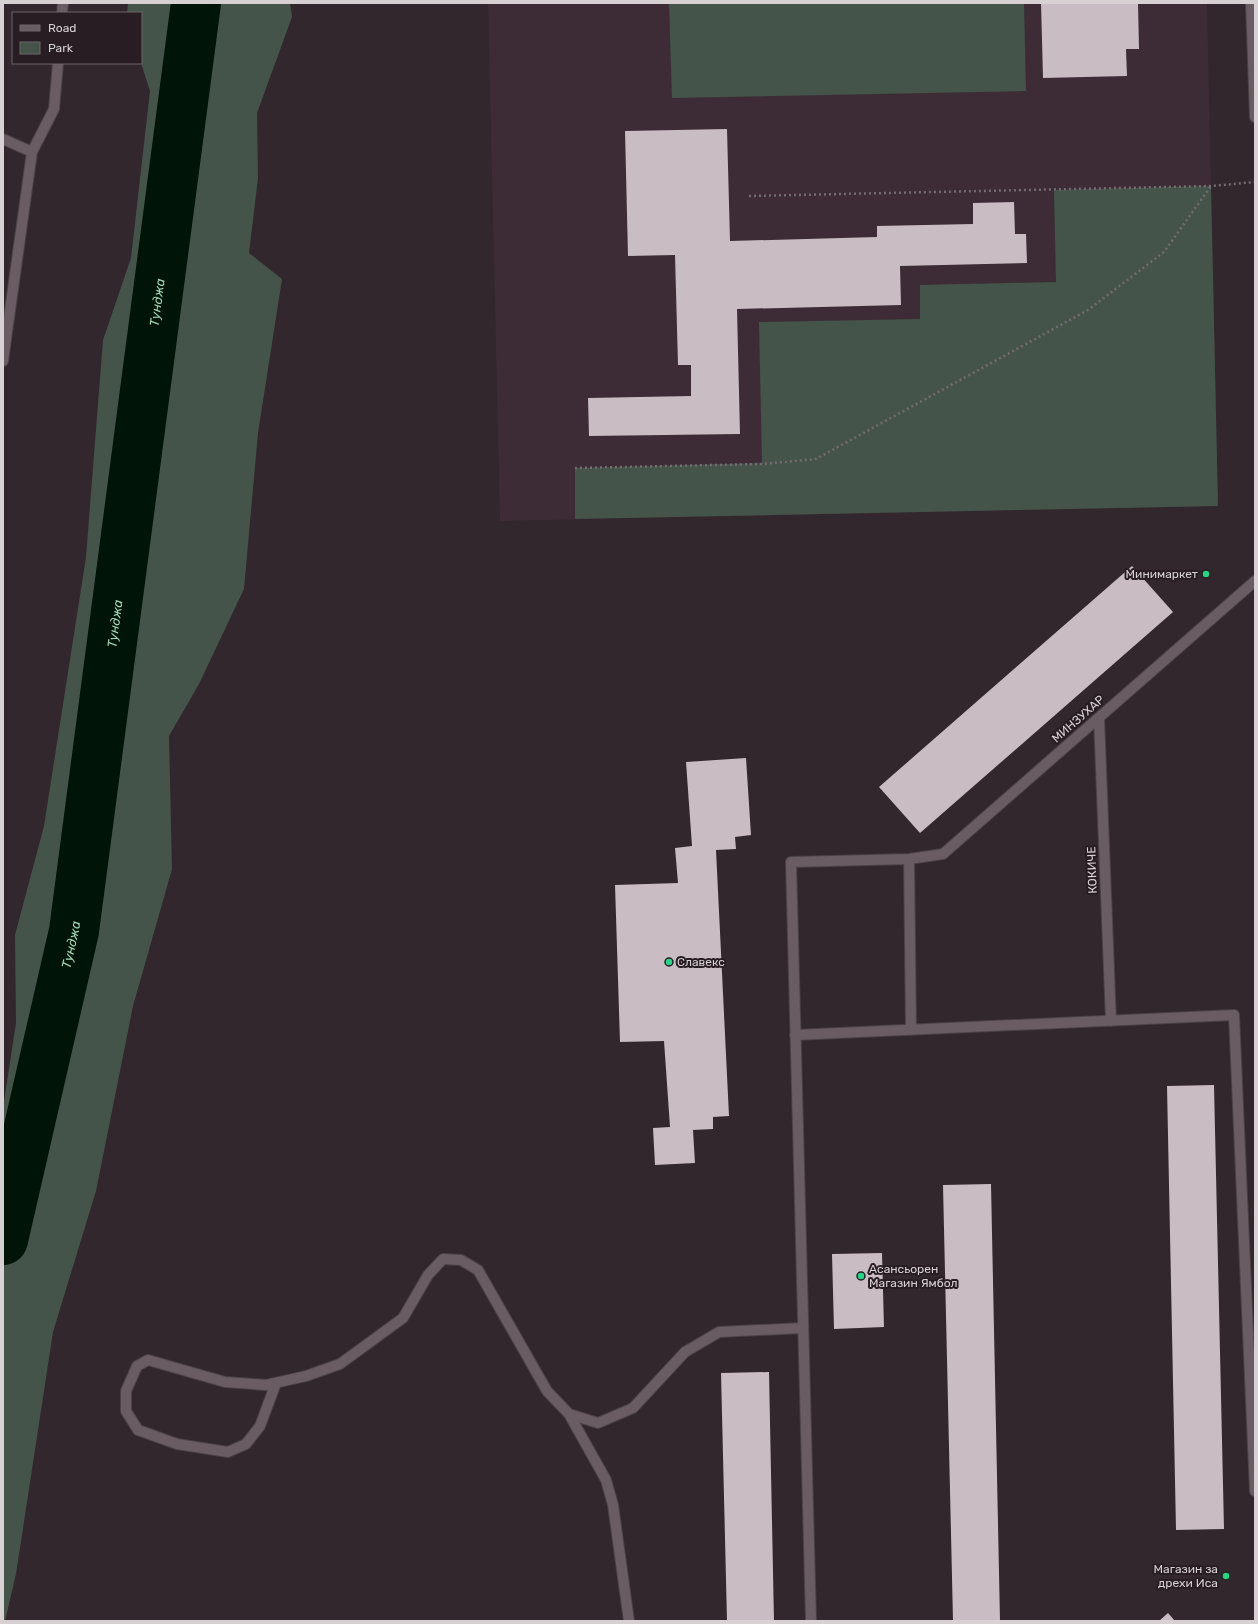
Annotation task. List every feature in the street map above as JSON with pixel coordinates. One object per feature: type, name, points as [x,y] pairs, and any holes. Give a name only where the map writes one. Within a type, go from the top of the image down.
[{"type":"street","points":[[1251,3],[1255,117]]},
{"type":"street","points":[[3,361],[32,152],[54,109],[58,64]]},
{"type":"street","points":[[3,139],[32,152]]},
{"type":"street","name":"МИНЗУХАР","points":[[795,1035],[791,862],[909,859],[943,854],[1255,581]]},
{"type":"street","name":"КОКИЧЕ","points":[[1099,718],[1111,1021]]},
{"type":"street","points":[[909,859],[911,1030]]},
{"type":"street","points":[[811,1621],[795,1035],[1234,1015],[1255,1492]]},
{"type":"street","points":[[276,1383],[260,1426],[246,1444],[228,1452],[177,1444],[138,1430],[126,1411],[126,1391],[137,1366],[148,1360],[225,1382],[266,1385],[306,1376],[340,1364],[403,1318],[428,1275],[443,1259],[461,1260],[478,1270],[547,1391],[569,1414],[606,1480],[613,1505],[628,1621]]},
{"type":"street","points":[[569,1414],[598,1423],[633,1408],[685,1352],[719,1332],[803,1328]]},
{"type":"path","points":[[749,196],[1211,186],[1255,182]]},
{"type":"path","points":[[575,468],[762,464],[816,458],[1088,310],[1164,252],[1211,186]]},
{"type":"shaded area","points":[[488,3],[1207,3],[1218,506],[500,521]]},
{"type":"green space","points":[[128,3],[290,3],[292,17],[257,113],[258,178],[249,253],[282,279],[258,433],[244,589],[199,684],[169,736],[172,869],[133,1006],[96,1191],[53,1332],[16,1574],[5,1621],[3,1621],[3,1108],[16,1023],[15,935],[44,826],[86,557],[103,340],[131,258],[150,91],[141,64],[142,12],[127,12]]},
{"type":"green space","points":[[669,3],[1024,3],[1026,91],[672,98]]},
{"type":"green space","points":[[1211,186],[1218,506],[575,519],[575,468],[762,463],[759,322],[920,319],[920,285],[1056,282],[1054,190]]},
{"type":"building","points":[[1041,3],[1138,3],[1139,49],[1126,49],[1127,76],[1043,78]]},
{"type":"building","points":[[727,129],[730,241],[877,237],[877,226],[973,224],[973,203],[1014,202],[1015,234],[1026,234],[1027,263],[900,266],[901,305],[737,309],[740,434],[589,436],[588,398],[691,396],[691,365],[678,365],[675,255],[628,256],[625,131]]},
{"type":"building","points":[[1132,566],[1173,612],[920,833],[879,787]]},
{"type":"building","points":[[746,758],[751,835],[735,837],[736,849],[716,850],[729,1116],[713,1117],[713,1129],[693,1130],[695,1163],[655,1165],[653,1128],[670,1127],[664,1041],[620,1042],[615,885],[678,883],[675,848],[692,846],[686,762]]},
{"type":"building","points":[[1214,1085],[1224,1529],[1176,1530],[1167,1086]]},
{"type":"building","points":[[991,1184],[1000,1621],[953,1621],[943,1185]]},
{"type":"building","points":[[882,1253],[884,1327],[834,1329],[832,1254]]},
{"type":"building","points":[[769,1372],[774,1621],[727,1621],[721,1373]]},
{"type":"building","points":[[1168,1613],[1175,1621],[1159,1621]]},
{"type":"waterway","name":"Тунджа","points":[[3,1240],[74,931],[196,3]]},
{"type":"place","name":"Минимаркет","points":[[1206,574]]},
{"type":"place","name":"Славекс","points":[[669,962]]},
{"type":"place","name":"Асансьорен Магазин Ямбол","points":[[861,1276]]},
{"type":"place","name":"Магазин за дрехи Иса","points":[[1226,1576]]}]
